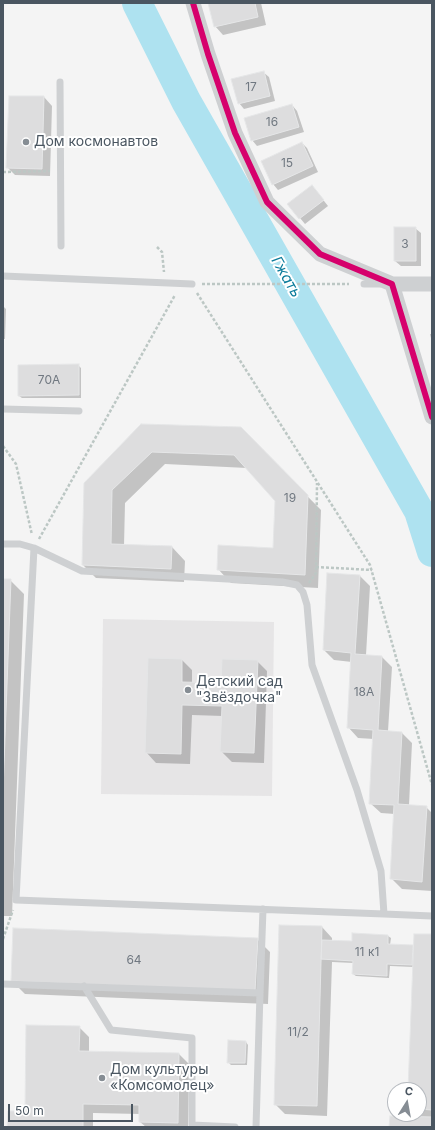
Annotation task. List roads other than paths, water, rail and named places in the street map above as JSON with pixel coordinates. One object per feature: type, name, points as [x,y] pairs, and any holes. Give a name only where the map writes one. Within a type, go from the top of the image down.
[{"type":"street","points":[[193,3],[208,54],[235,133],[267,202],[320,254],[392,284],[432,284]]},
{"type":"street","points":[[392,284],[432,417]]},
{"type":"lane","points":[[60,82],[61,246]]},
{"type":"lane","points":[[3,276],[192,284]]},
{"type":"lane","points":[[364,284],[392,284]]},
{"type":"lane","points":[[3,409],[79,410]]},
{"type":"lane","points":[[3,544],[20,544],[34,548],[82,571],[282,582],[297,585],[303,592],[307,605],[312,665],[357,790],[381,871],[384,914]]},
{"type":"lane","points":[[34,548],[16,900],[432,916]]},
{"type":"lane","points":[[256,1127],[263,909]]},
{"type":"lane","points":[[3,984],[260,993]]},
{"type":"lane","points":[[84,986],[111,1030],[192,1038],[192,1125],[235,1127]]},
{"type":"waterway","name":"Гжать","points":[[137,3],[186,101],[419,511],[432,552]]},
{"type":"place","name":"Дом космонавтов","points":[[26,142]]},
{"type":"place","name":"Детский сад \"Звёздочка\"","points":[[188,690]]},
{"type":"place","name":"Дом культуры «Комсомолец»","points":[[102,1078]]}]
